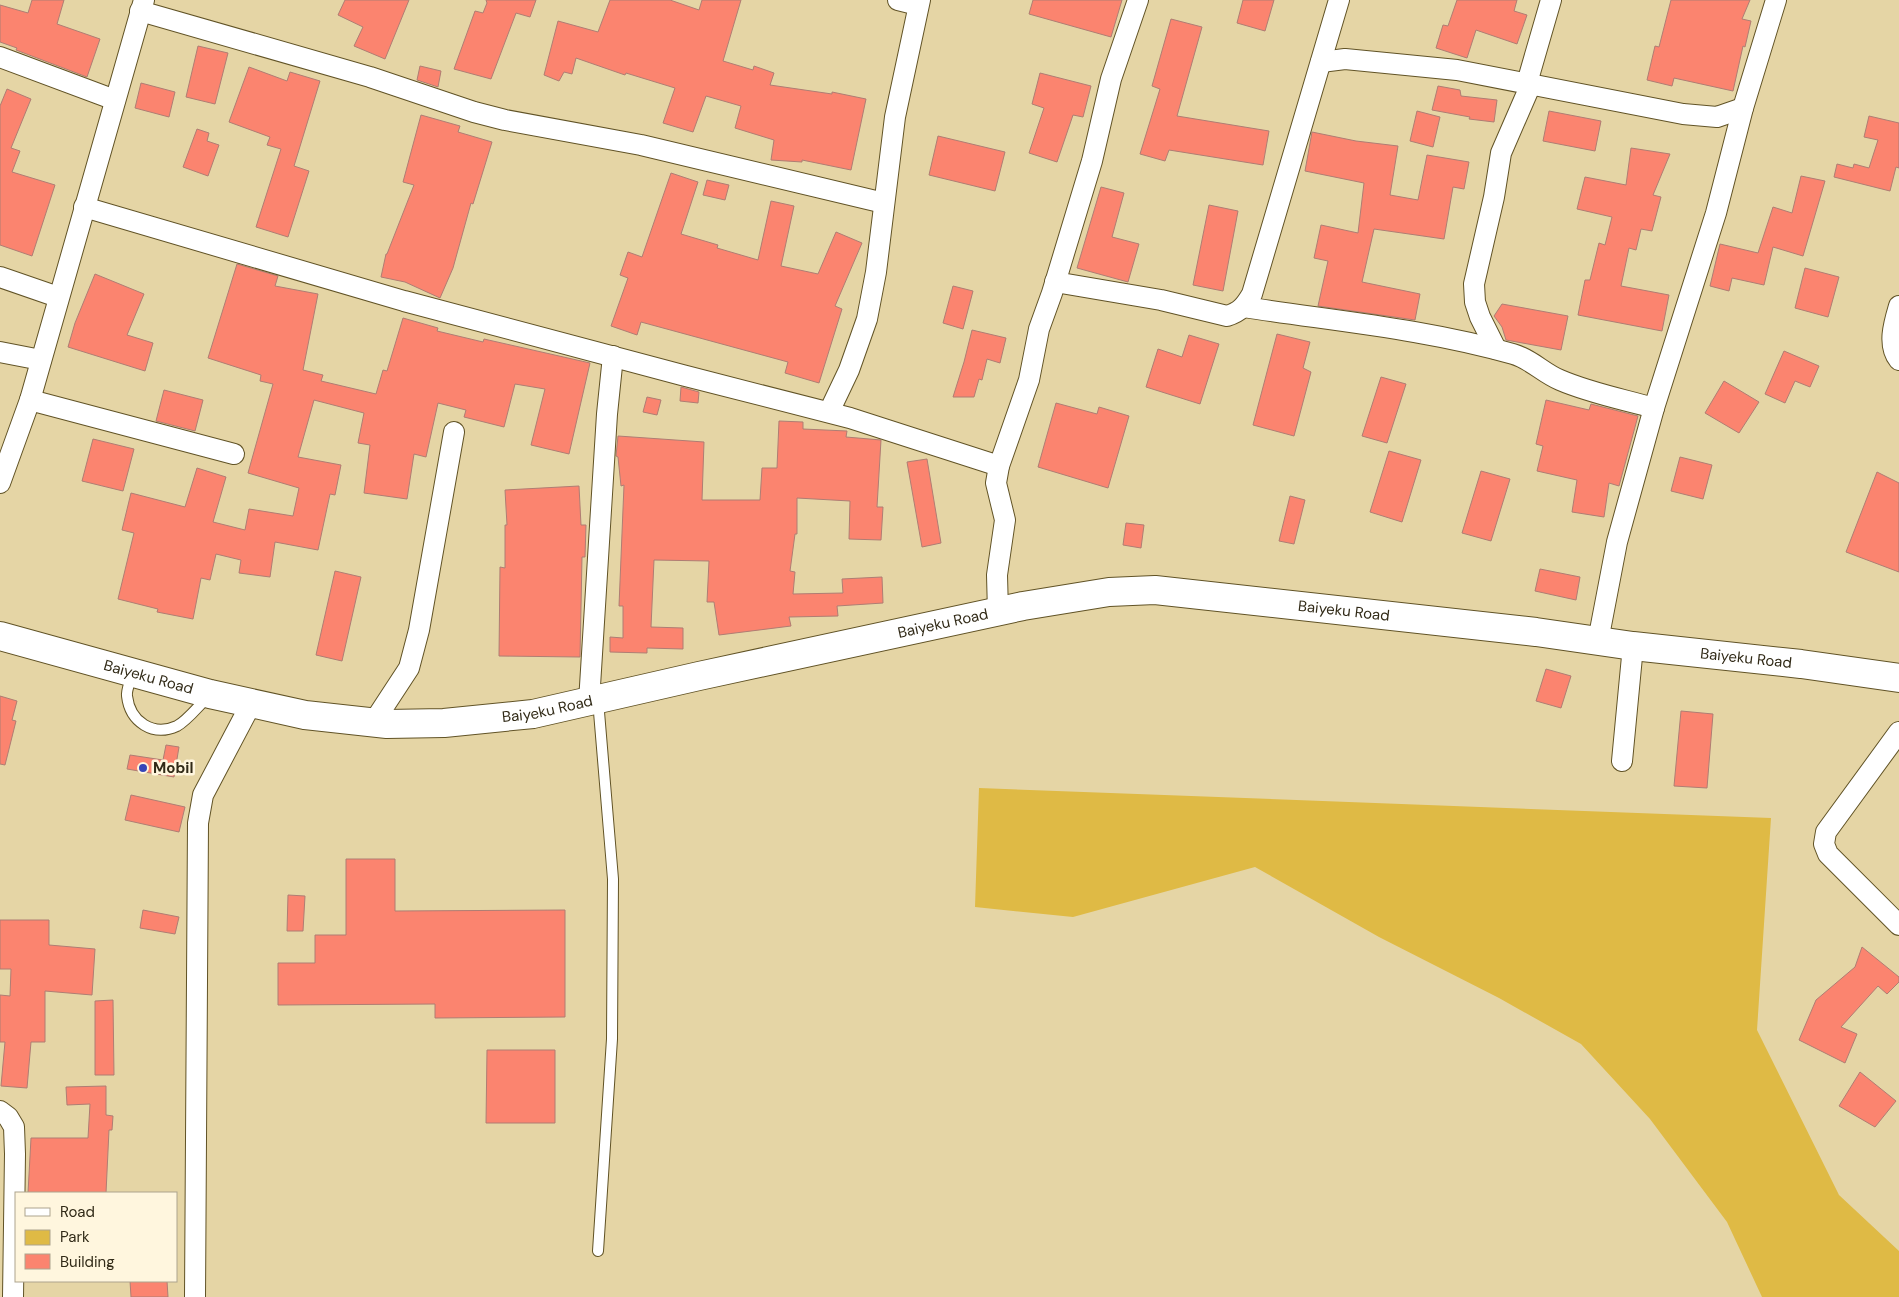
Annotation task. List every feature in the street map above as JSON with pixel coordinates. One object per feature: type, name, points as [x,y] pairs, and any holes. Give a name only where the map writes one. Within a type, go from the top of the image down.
[{"type":"main road","name":"Baiyeku Road","points":[[0,636],[251,704],[304,715],[373,723],[444,723],[533,714],[998,612],[1109,592],[1155,590],[1536,632],[1633,646],[1800,664],[1899,678]]},
{"type":"street","points":[[829,412],[849,370],[867,319],[876,272],[895,117],[919,3],[898,0]]},
{"type":"street","points":[[998,612],[997,575],[1005,520],[996,483],[999,466],[1029,380],[1039,329],[1092,161],[1111,79],[1138,0]]},
{"type":"street","points":[[1055,282],[1161,300],[1227,316],[1237,313],[1244,308],[1252,294],[1339,0]]},
{"type":"street","points":[[1496,349],[1480,317],[1475,302],[1474,284],[1494,197],[1501,152],[1529,83],[1551,0]]},
{"type":"street","points":[[1598,641],[1617,542],[1654,408],[1716,213],[1743,108],[1776,0]]},
{"type":"street","points":[[0,483],[30,400],[142,6],[370,76],[474,112],[505,120],[641,145],[884,203]]},
{"type":"street","points":[[1323,53],[1345,59],[1457,70],[1683,114],[1717,117],[1743,108]]},
{"type":"street","points":[[0,57],[115,100]]},
{"type":"street","points":[[1717,117],[1736,138]]},
{"type":"street","points":[[84,207],[404,300],[829,412],[999,466]]},
{"type":"street","points":[[0,277],[58,298]]},
{"type":"street","points":[[1899,306],[1894,323],[1892,348],[1899,360]]},
{"type":"street","points":[[1244,308],[1445,337],[1496,349],[1516,354],[1534,363],[1556,378],[1578,387],[1654,408]]},
{"type":"street","points":[[0,352],[41,360]]},
{"type":"street","points":[[594,700],[606,423],[613,356]]},
{"type":"street","points":[[30,400],[234,454]]},
{"type":"street","points":[[373,723],[409,668],[420,630],[454,432]]},
{"type":"street","points":[[1622,761],[1633,646]]},
{"type":"street","points":[[195,1297],[198,823],[203,795],[251,704]]},
{"type":"street","points":[[1899,732],[1826,832],[1824,844],[1828,854],[1899,925]]},
{"type":"street","points":[[0,1111],[8,1117],[14,1127],[13,1297]]},
{"type":"lane","points":[[132,673],[126,695],[135,719],[148,728],[164,730],[178,725],[210,694]]},
{"type":"lane","points":[[594,700],[613,889],[612,1039],[598,1251]]},
{"type":"green space","points":[[979,788],[1771,818],[1757,1030],[1839,1195],[1899,1251],[1899,1297],[1762,1297],[1727,1222],[1650,1119],[1581,1044],[1499,998],[1379,937],[1255,867],[1073,917],[975,907]]},
{"type":"building","points":[[32,0],[64,0],[57,24],[100,39],[87,77],[0,42],[0,5],[28,13]]},
{"type":"building","points":[[345,0],[409,0],[385,59],[354,46],[363,27],[338,15]]},
{"type":"building","points":[[486,0],[536,0],[530,17],[516,13],[491,79],[454,69],[475,11],[483,13],[487,3]]},
{"type":"building","points":[[610,0],[670,0],[699,10],[702,0],[741,0],[723,61],[753,70],[754,66],[774,73],[770,85],[832,94],[832,92],[866,99],[851,170],[802,160],[802,162],[771,160],[774,140],[735,128],[741,106],[706,96],[693,132],[663,123],[675,88],[626,73],[625,75],[576,58],[572,74],[564,72],[559,81],[544,75],[558,21],[598,32]]},
{"type":"building","points":[[1033,0],[1122,0],[1111,37],[1029,14]]},
{"type":"building","points":[[1243,0],[1274,0],[1265,31],[1237,23]]},
{"type":"building","points":[[1457,0],[1517,0],[1514,11],[1527,15],[1517,44],[1476,30],[1467,58],[1436,48],[1443,25],[1448,26]]},
{"type":"building","points":[[1671,0],[1750,0],[1742,19],[1751,21],[1745,47],[1743,46],[1733,91],[1674,78],[1672,86],[1647,80],[1655,46],[1659,47]]},
{"type":"building","points":[[1171,19],[1202,27],[1177,116],[1269,131],[1263,165],[1169,150],[1165,161],[1140,154],[1160,89],[1152,86]]},
{"type":"building","points":[[198,46],[228,53],[215,104],[186,97]]},
{"type":"building","points":[[420,66],[441,71],[438,87],[417,80]]},
{"type":"building","points":[[249,67],[287,81],[290,72],[320,81],[294,166],[309,171],[288,237],[256,227],[281,149],[267,145],[270,137],[229,122]]},
{"type":"building","points":[[1040,73],[1091,86],[1083,117],[1073,115],[1057,162],[1029,153],[1044,108],[1032,104]]},
{"type":"building","points":[[141,83],[175,92],[169,117],[135,108]]},
{"type":"building","points":[[1438,86],[1460,90],[1461,96],[1497,100],[1494,122],[1469,119],[1470,117],[1432,110]]},
{"type":"building","points":[[7,89],[31,99],[11,148],[20,151],[12,172],[55,185],[32,256],[0,245],[0,106]]},
{"type":"building","points":[[1417,111],[1440,117],[1433,147],[1410,141]]},
{"type":"building","points":[[1549,111],[1601,121],[1595,151],[1543,141]]},
{"type":"building","points":[[421,115],[460,126],[458,132],[492,142],[473,204],[471,203],[453,268],[440,298],[405,282],[381,277],[386,254],[414,185],[403,182]]},
{"type":"building","points":[[1869,116],[1899,123],[1899,168],[1896,167],[1890,191],[1834,177],[1837,164],[1853,168],[1854,164],[1869,168],[1878,140],[1864,137]]},
{"type":"building","points":[[197,129],[209,133],[207,141],[219,145],[208,176],[183,167]]},
{"type":"building","points":[[1312,132],[1356,141],[1398,146],[1390,195],[1418,200],[1427,155],[1469,162],[1464,189],[1453,187],[1444,239],[1374,229],[1362,282],[1420,294],[1415,320],[1318,306],[1328,261],[1314,258],[1321,225],[1358,233],[1364,183],[1305,171]]},
{"type":"building","points":[[938,136],[1005,152],[995,191],[929,175]]},
{"type":"building","points":[[1631,148],[1670,154],[1653,195],[1661,197],[1652,231],[1641,229],[1636,250],[1629,248],[1621,286],[1669,295],[1662,331],[1578,315],[1585,280],[1590,280],[1599,243],[1605,245],[1612,217],[1577,209],[1585,177],[1626,185]]},
{"type":"building","points":[[671,173],[698,182],[681,234],[718,245],[717,248],[758,260],[771,201],[794,206],[781,266],[818,274],[836,232],[862,243],[835,306],[842,309],[819,383],[785,373],[788,362],[641,322],[637,335],[611,326],[628,278],[620,275],[628,252],[642,257]]},
{"type":"building","points":[[1801,176],[1825,181],[1803,256],[1773,247],[1764,285],[1732,278],[1729,291],[1710,286],[1720,244],[1758,253],[1773,207],[1792,213]]},
{"type":"building","points":[[707,180],[729,185],[725,200],[703,195]]},
{"type":"building","points":[[1101,187],[1124,193],[1112,237],[1139,244],[1128,282],[1077,268]]},
{"type":"building","points":[[1209,205],[1238,211],[1223,291],[1193,285]]},
{"type":"building","points":[[237,264],[278,276],[275,286],[318,294],[303,370],[323,375],[321,381],[376,394],[383,370],[387,371],[403,318],[438,328],[437,331],[483,342],[484,339],[590,363],[569,454],[531,445],[545,389],[515,384],[504,427],[464,417],[466,410],[438,403],[426,457],[414,454],[407,499],[364,493],[370,445],[358,443],[364,413],[314,400],[298,457],[341,465],[335,495],[330,494],[318,550],[275,542],[270,577],[239,573],[241,560],[216,554],[210,580],[201,578],[193,619],[157,612],[158,609],[118,599],[134,533],[122,530],[131,493],[185,507],[197,468],[226,477],[213,522],[245,530],[249,509],[293,516],[299,488],[248,473],[273,384],[260,381],[261,375],[208,358]]},
{"type":"building","points":[[1805,268],[1839,277],[1828,317],[1795,308]]},
{"type":"building","points":[[95,274],[144,294],[127,335],[153,343],[145,371],[68,347],[75,323]]},
{"type":"building","points":[[953,286],[973,291],[963,329],[943,323]]},
{"type":"building","points":[[1502,304],[1568,316],[1561,350],[1506,340],[1502,327],[1494,316]]},
{"type":"building","points":[[972,330],[1006,338],[1000,363],[987,359],[982,380],[979,379],[974,397],[953,397],[964,362]]},
{"type":"building","points":[[1277,334],[1310,342],[1303,368],[1311,372],[1294,436],[1253,425]]},
{"type":"building","points":[[1189,335],[1219,344],[1200,404],[1146,387],[1158,349],[1182,357]]},
{"type":"building","points":[[1784,351],[1819,366],[1810,387],[1795,381],[1785,403],[1765,394]]},
{"type":"building","points":[[1381,377],[1406,384],[1387,443],[1362,436]]},
{"type":"building","points":[[1724,381],[1759,402],[1739,433],[1705,413]]},
{"type":"building","points":[[681,387],[699,392],[698,403],[680,401]]},
{"type":"building","points":[[164,390],[203,400],[195,431],[156,421]]},
{"type":"building","points":[[647,397],[661,400],[657,415],[643,412]]},
{"type":"building","points":[[1546,400],[1589,410],[1591,404],[1638,416],[1619,486],[1609,483],[1604,517],[1572,512],[1577,480],[1537,471],[1543,446],[1536,444]]},
{"type":"building","points":[[1056,403],[1097,414],[1099,407],[1129,416],[1108,488],[1038,467]]},
{"type":"building","points":[[779,421],[803,422],[803,429],[847,431],[846,437],[881,440],[877,507],[883,507],[881,540],[849,539],[850,501],[797,498],[797,534],[795,534],[790,571],[795,572],[793,594],[843,593],[842,579],[882,577],[883,603],[837,606],[838,616],[789,617],[791,626],[719,635],[714,602],[707,602],[709,561],[654,560],[651,627],[683,628],[683,649],[647,648],[647,653],[610,652],[610,637],[623,638],[623,606],[619,606],[624,485],[621,486],[618,457],[616,456],[618,436],[704,442],[702,500],[760,500],[762,468],[777,468]]},
{"type":"building","points":[[93,439],[134,449],[123,491],[82,481]]},
{"type":"building","points":[[1389,451],[1421,460],[1402,522],[1370,512]]},
{"type":"building","points":[[1680,457],[1712,465],[1703,499],[1671,491]]},
{"type":"building","points":[[927,459],[941,543],[922,547],[907,462]]},
{"type":"building","points":[[1481,471],[1510,479],[1491,541],[1462,533]]},
{"type":"building","points":[[1877,472],[1899,483],[1899,572],[1846,552]]},
{"type":"building","points":[[579,486],[581,525],[586,525],[585,557],[582,557],[580,657],[499,656],[500,567],[505,568],[505,525],[507,525],[505,490]]},
{"type":"building","points":[[1290,496],[1305,500],[1294,544],[1279,541]]},
{"type":"building","points":[[1126,523],[1144,525],[1141,548],[1123,545]]},
{"type":"building","points":[[1540,569],[1580,577],[1576,600],[1535,591]]},
{"type":"building","points":[[335,571],[361,577],[342,661],[316,655]]},
{"type":"building","points":[[1546,669],[1571,676],[1561,708],[1536,701]]},
{"type":"building","points":[[0,696],[17,701],[12,720],[16,721],[5,765],[0,764]]},
{"type":"building","points":[[1681,711],[1713,714],[1707,788],[1674,786]]},
{"type":"building","points":[[166,745],[179,747],[174,777],[127,769],[130,755],[163,760]]},
{"type":"building","points":[[131,795],[185,807],[179,832],[125,820]]},
{"type":"building","points":[[346,859],[395,859],[395,911],[565,910],[565,1017],[435,1018],[435,1004],[278,1005],[278,963],[315,963],[315,935],[346,935]]},
{"type":"building","points":[[288,895],[305,896],[303,931],[287,931]]},
{"type":"building","points":[[143,910],[179,917],[175,934],[140,928]]},
{"type":"building","points":[[0,920],[49,920],[49,945],[95,949],[92,995],[45,991],[45,1042],[31,1042],[27,1088],[1,1086],[5,1042],[0,1042],[0,995],[10,996],[11,969],[0,969]]},
{"type":"building","points":[[1862,947],[1899,977],[1899,982],[1887,994],[1878,986],[1841,1027],[1857,1034],[1845,1063],[1799,1040],[1816,1000],[1855,967]]},
{"type":"building","points":[[113,1000],[114,1075],[95,1075],[95,1001]]},
{"type":"building","points":[[487,1050],[555,1050],[555,1123],[486,1123]]},
{"type":"building","points":[[1860,1072],[1896,1101],[1875,1127],[1839,1106]]},
{"type":"building","points":[[106,1086],[106,1115],[113,1116],[112,1130],[109,1130],[106,1192],[28,1192],[31,1138],[88,1138],[90,1104],[67,1105],[66,1087]]},
{"type":"building","points":[[130,1282],[167,1282],[168,1297],[131,1297]]},
{"type":"place","name":"Mobil","points":[[143,768]]}]
